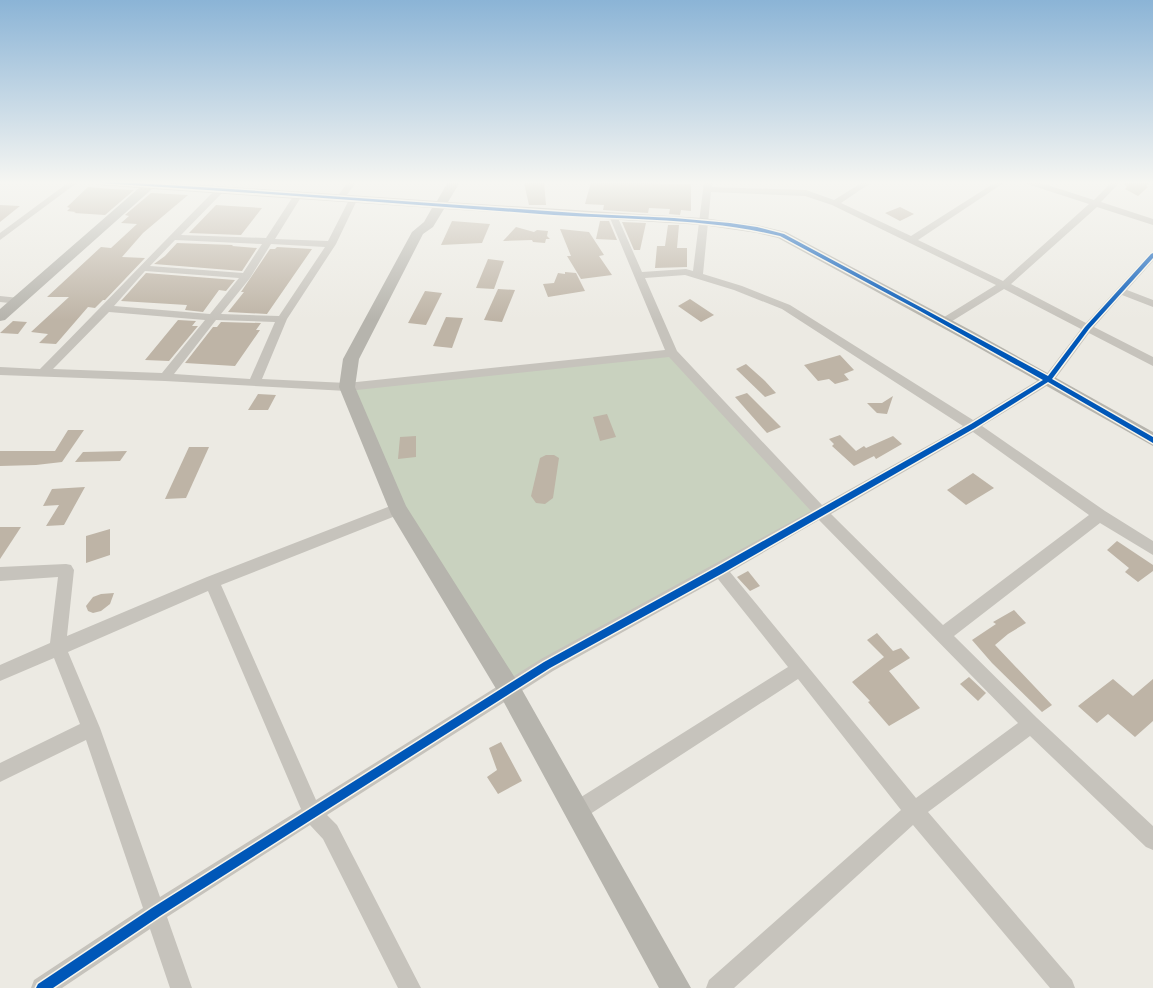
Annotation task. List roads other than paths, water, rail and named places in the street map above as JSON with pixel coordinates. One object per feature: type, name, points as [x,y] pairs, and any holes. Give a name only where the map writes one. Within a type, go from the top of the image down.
[{"type":"street","points":[[1,228],[11,229]]},
{"type":"street","points":[[0,317],[101,228]]},
{"type":"street","points":[[43,372],[106,309],[142,268],[182,228]]},
{"type":"street","points":[[165,376],[246,276],[278,228]]},
{"type":"street","points":[[254,384],[282,320],[331,244],[337,228]]},
{"type":"street","points":[[423,228],[418,232],[351,359],[347,387],[398,509],[509,689],[676,988]]},
{"type":"street","points":[[618,228],[672,353],[820,512],[1031,724],[1153,840]]},
{"type":"street","points":[[698,276],[702,228]]},
{"type":"street","points":[[749,228],[782,235],[1049,378],[1153,440]]},
{"type":"street","points":[[887,228],[1004,285],[1153,362]]},
{"type":"street","points":[[911,240],[929,228]]},
{"type":"street","points":[[945,321],[1004,285],[1068,228]]},
{"type":"street","points":[[0,237],[11,229]]},
{"type":"street","points":[[173,237],[331,244]]},
{"type":"street","points":[[42,988],[156,912],[547,665],[720,570],[973,426],[1049,378],[1087,328],[1152,257]]},
{"type":"street","points":[[142,268],[246,276]]},
{"type":"street","points":[[639,276],[655,272],[686,272],[738,288],[786,307],[973,426],[1100,515],[1153,547]]},
{"type":"street","points":[[1120,291],[1153,304]]},
{"type":"street","points":[[0,299],[19,300]]},
{"type":"street","points":[[106,309],[282,320]]},
{"type":"street","points":[[0,371],[165,376],[254,384],[347,387],[672,353]]},
{"type":"street","points":[[0,673],[212,582],[398,509]]},
{"type":"street","points":[[943,635],[1100,515]]},
{"type":"street","points":[[0,574],[66,570],[58,648],[91,728],[181,988]]},
{"type":"street","points":[[720,570],[914,810],[1064,988]]},
{"type":"street","points":[[212,582],[312,813],[330,832],[410,988]]},
{"type":"street","points":[[577,811],[799,669]]},
{"type":"street","points":[[717,988],[914,810],[1031,724]]},
{"type":"street","points":[[0,773],[91,728]]}]
